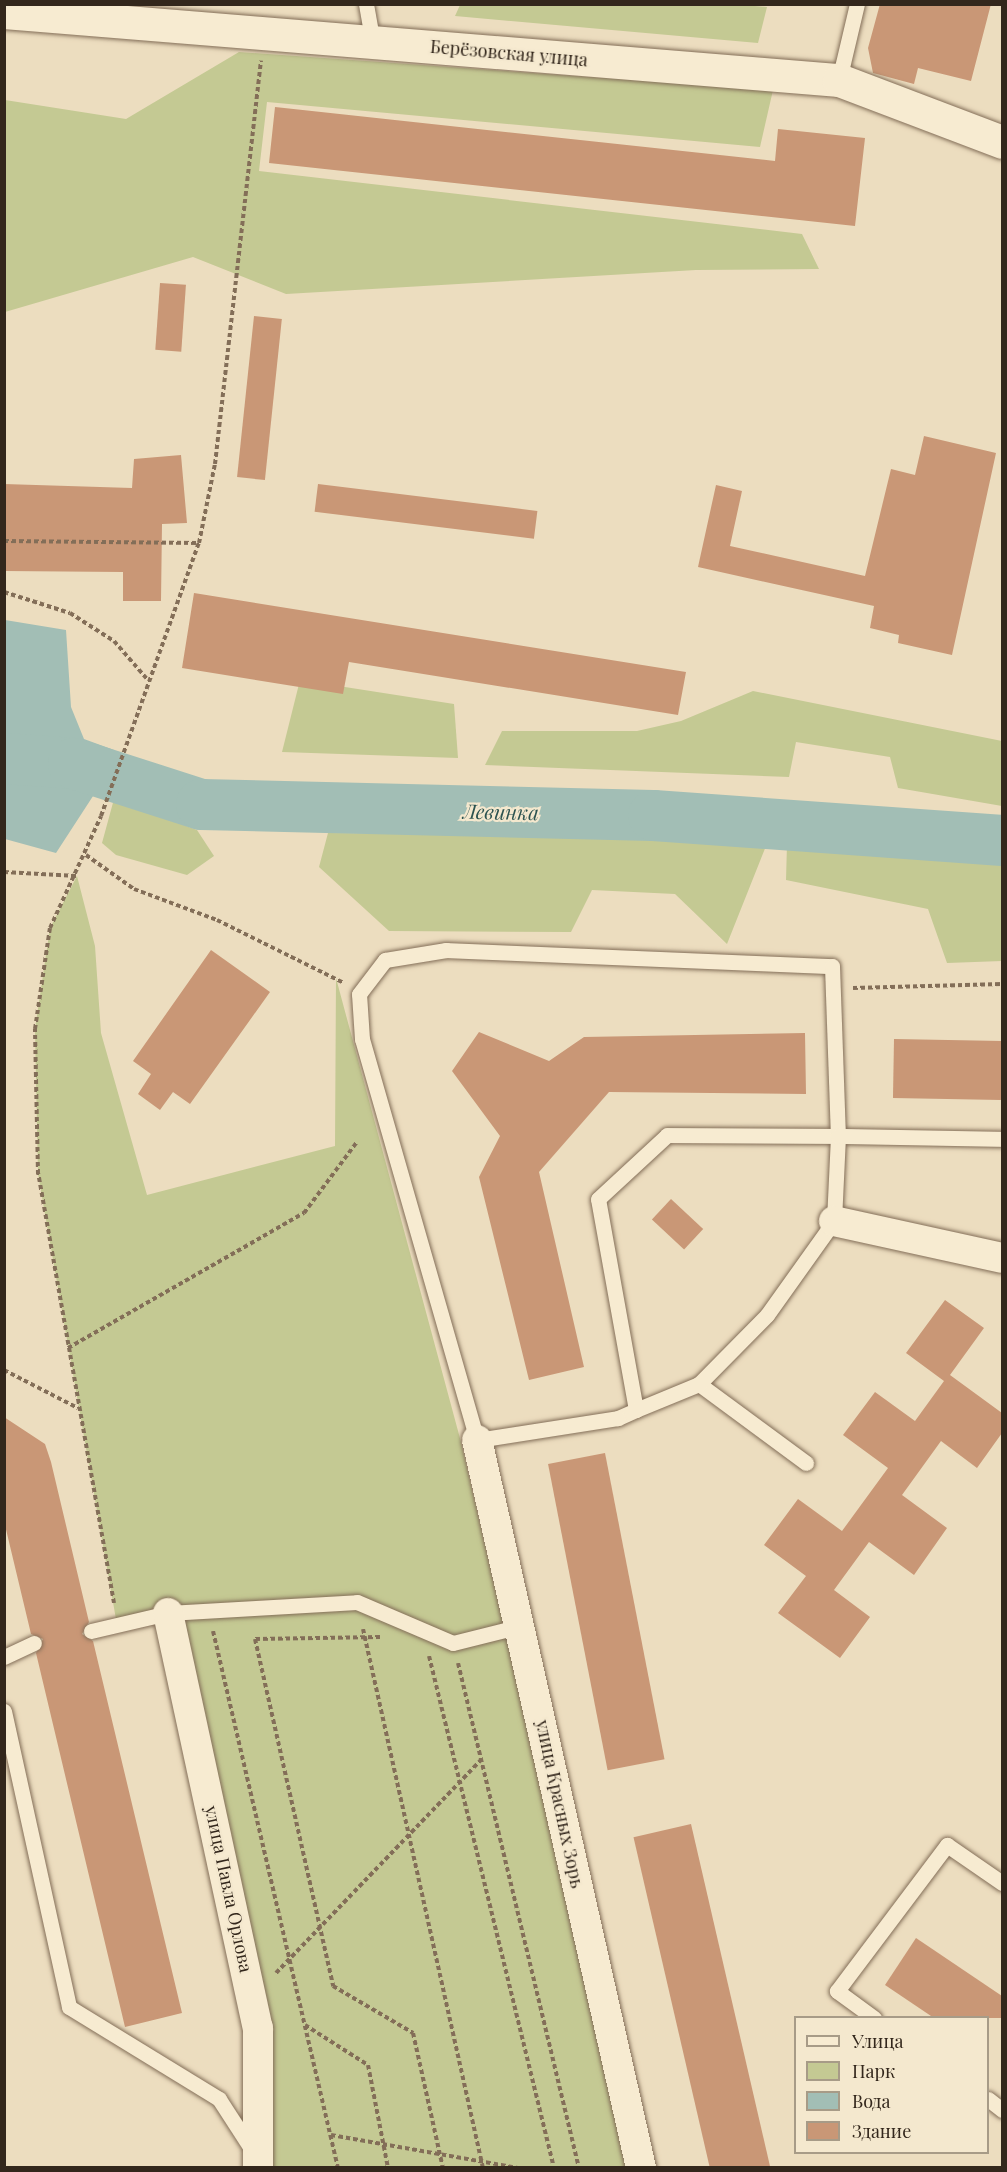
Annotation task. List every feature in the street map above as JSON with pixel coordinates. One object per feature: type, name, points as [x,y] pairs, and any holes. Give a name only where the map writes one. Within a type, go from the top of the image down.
[{"type":"street","name":"Берёзовская улица","points":[[4,12],[69,11],[265,33],[839,80],[1002,142]]},
{"type":"street","points":[[834,1221],[1002,1258]]},
{"type":"street","name":"улица Красных Зорь","points":[[477,1440],[521,1626],[641,2168]]},
{"type":"street","name":"улица Павла Орлова","points":[[168,1613],[258,2028],[256,2160]]},
{"type":"lane","points":[[366,4],[374,42]]},
{"type":"lane","points":[[839,80],[856,4]]},
{"type":"lane","points":[[446,950],[832,966],[838,1136],[834,1221],[767,1315],[699,1384],[636,1410],[477,1440],[362,1039],[359,994],[384,960],[446,950]]},
{"type":"lane","points":[[636,1410],[598,1199],[667,1135],[1002,1139]]},
{"type":"lane","points":[[699,1384],[806,1463]]},
{"type":"lane","points":[[91,1631],[168,1613],[357,1602],[453,1642],[521,1626]]},
{"type":"lane","points":[[4,1657],[34,1643]]},
{"type":"lane","points":[[4,1711],[69,2007],[219,2099],[256,2160]]},
{"type":"lane","points":[[871,2016],[837,1991],[947,1845],[1002,1883]]},
{"type":"lane","points":[[989,2100],[1002,2110]]},
{"type":"path","points":[[117,1625],[38,1174],[35,1029],[50,928],[86,855],[110,792],[147,679],[199,543],[214,464],[265,33]]},
{"type":"path","points":[[4,541],[199,543]]},
{"type":"path","points":[[4,592],[70,613],[114,641],[147,679]]},
{"type":"path","points":[[86,855],[134,889],[217,920],[359,994]]},
{"type":"path","points":[[4,872],[77,876]]},
{"type":"path","points":[[833,989],[1002,984]]},
{"type":"path","points":[[68,1348],[304,1213],[357,1142]]},
{"type":"path","points":[[4,1370],[78,1408]]},
{"type":"path","points":[[357,1602],[483,2168]]},
{"type":"path","points":[[208,1610],[339,2168]]},
{"type":"path","points":[[387,1637],[255,1639],[333,1986],[413,2033],[443,2168]]},
{"type":"path","points":[[453,1642],[579,2168]]},
{"type":"path","points":[[419,1651],[429,1656],[555,2168]]},
{"type":"path","points":[[252,1997],[482,1760]]},
{"type":"path","points":[[305,2025],[368,2066],[388,2168]]},
{"type":"path","points":[[331,2135],[519,2168]]},
{"type":"green space","points":[[730,4],[767,7],[758,43],[455,16],[460,5]]},
{"type":"green space","points":[[239,52],[773,90],[760,147],[267,102],[259,171],[802,234],[819,269],[696,270],[286,294],[193,257],[5,312],[5,100],[126,119]]},
{"type":"green space","points":[[300,680],[454,704],[458,758],[282,752]]},
{"type":"green space","points":[[753,691],[1002,741],[1002,806],[898,788],[890,757],[796,742],[789,777],[485,765],[502,731],[637,731],[681,721]]},
{"type":"green space","points":[[114,799],[197,830],[214,856],[187,875],[116,855],[102,843]]},
{"type":"green space","points":[[328,833],[689,835],[768,841],[727,944],[675,894],[592,890],[571,932],[389,931],[319,867]]},
{"type":"green space","points":[[787,844],[1002,856],[1002,961],[947,963],[928,909],[786,880]]},
{"type":"green space","points":[[77,876],[95,946],[101,1033],[147,1195],[335,1146],[336,978],[461,1442],[630,2167],[258,2167],[258,2028],[168,1613],[117,1625],[38,1174],[35,1029],[50,928]]},
{"type":"water","points":[[5,620],[66,630],[71,707],[84,739],[114,750],[108,773],[56,853],[5,839]]},
{"type":"building","points":[[880,4],[991,4],[971,81],[918,68],[914,84],[873,73],[868,48]]},
{"type":"building","points":[[275,107],[775,161],[778,129],[865,138],[855,226],[269,163]]},
{"type":"building","points":[[160,283],[186,285],[181,352],[155,350]]},
{"type":"building","points":[[254,316],[282,319],[265,480],[237,477]]},
{"type":"building","points":[[924,436],[996,453],[952,655],[898,643],[899,635],[870,628],[874,606],[698,567],[716,485],[742,491],[730,546],[865,576],[891,469],[915,475]]},
{"type":"building","points":[[181,455],[187,523],[162,524],[161,601],[123,601],[123,572],[4,571],[4,484],[132,488],[134,459]]},
{"type":"building","points":[[318,484],[537,511],[534,539],[315,512]]},
{"type":"building","points":[[194,593],[686,672],[678,715],[349,662],[343,694],[182,668]]},
{"type":"building","points":[[211,950],[270,992],[190,1104],[173,1092],[160,1110],[138,1094],[151,1074],[133,1061]]},
{"type":"building","points":[[479,1032],[549,1061],[584,1037],[805,1033],[806,1094],[609,1092],[539,1172],[584,1367],[529,1380],[479,1177],[500,1136],[452,1071]]},
{"type":"building","points":[[894,1039],[1002,1041],[1001,1100],[893,1098]]},
{"type":"building","points":[[671,1199],[703,1229],[684,1249],[652,1219]]},
{"type":"building","points":[[945,1300],[984,1328],[950,1375],[1002,1413],[1002,1433],[977,1468],[941,1441],[902,1495],[947,1528],[914,1575],[869,1542],[834,1590],[870,1617],[840,1658],[778,1613],[806,1576],[764,1545],[798,1499],[842,1531],[888,1468],[843,1435],[875,1392],[915,1421],[944,1381],[906,1353]]},
{"type":"building","points":[[4,1417],[45,1444],[51,1462],[89,1622],[82,1634],[93,1641],[182,2013],[125,2027],[36,1653],[43,1639],[31,1634],[4,1521]]},
{"type":"building","points":[[605,1453],[665,1759],[608,1770],[548,1464]]},
{"type":"building","points":[[691,1824],[770,2168],[710,2168],[634,1837]]},
{"type":"building","points":[[916,1938],[1002,1996],[1002,2018],[931,2016],[885,1985]]},
{"type":"waterway","name":"Левинка","points":[[4,758],[73,763],[201,804],[653,815],[1002,840]]}]
